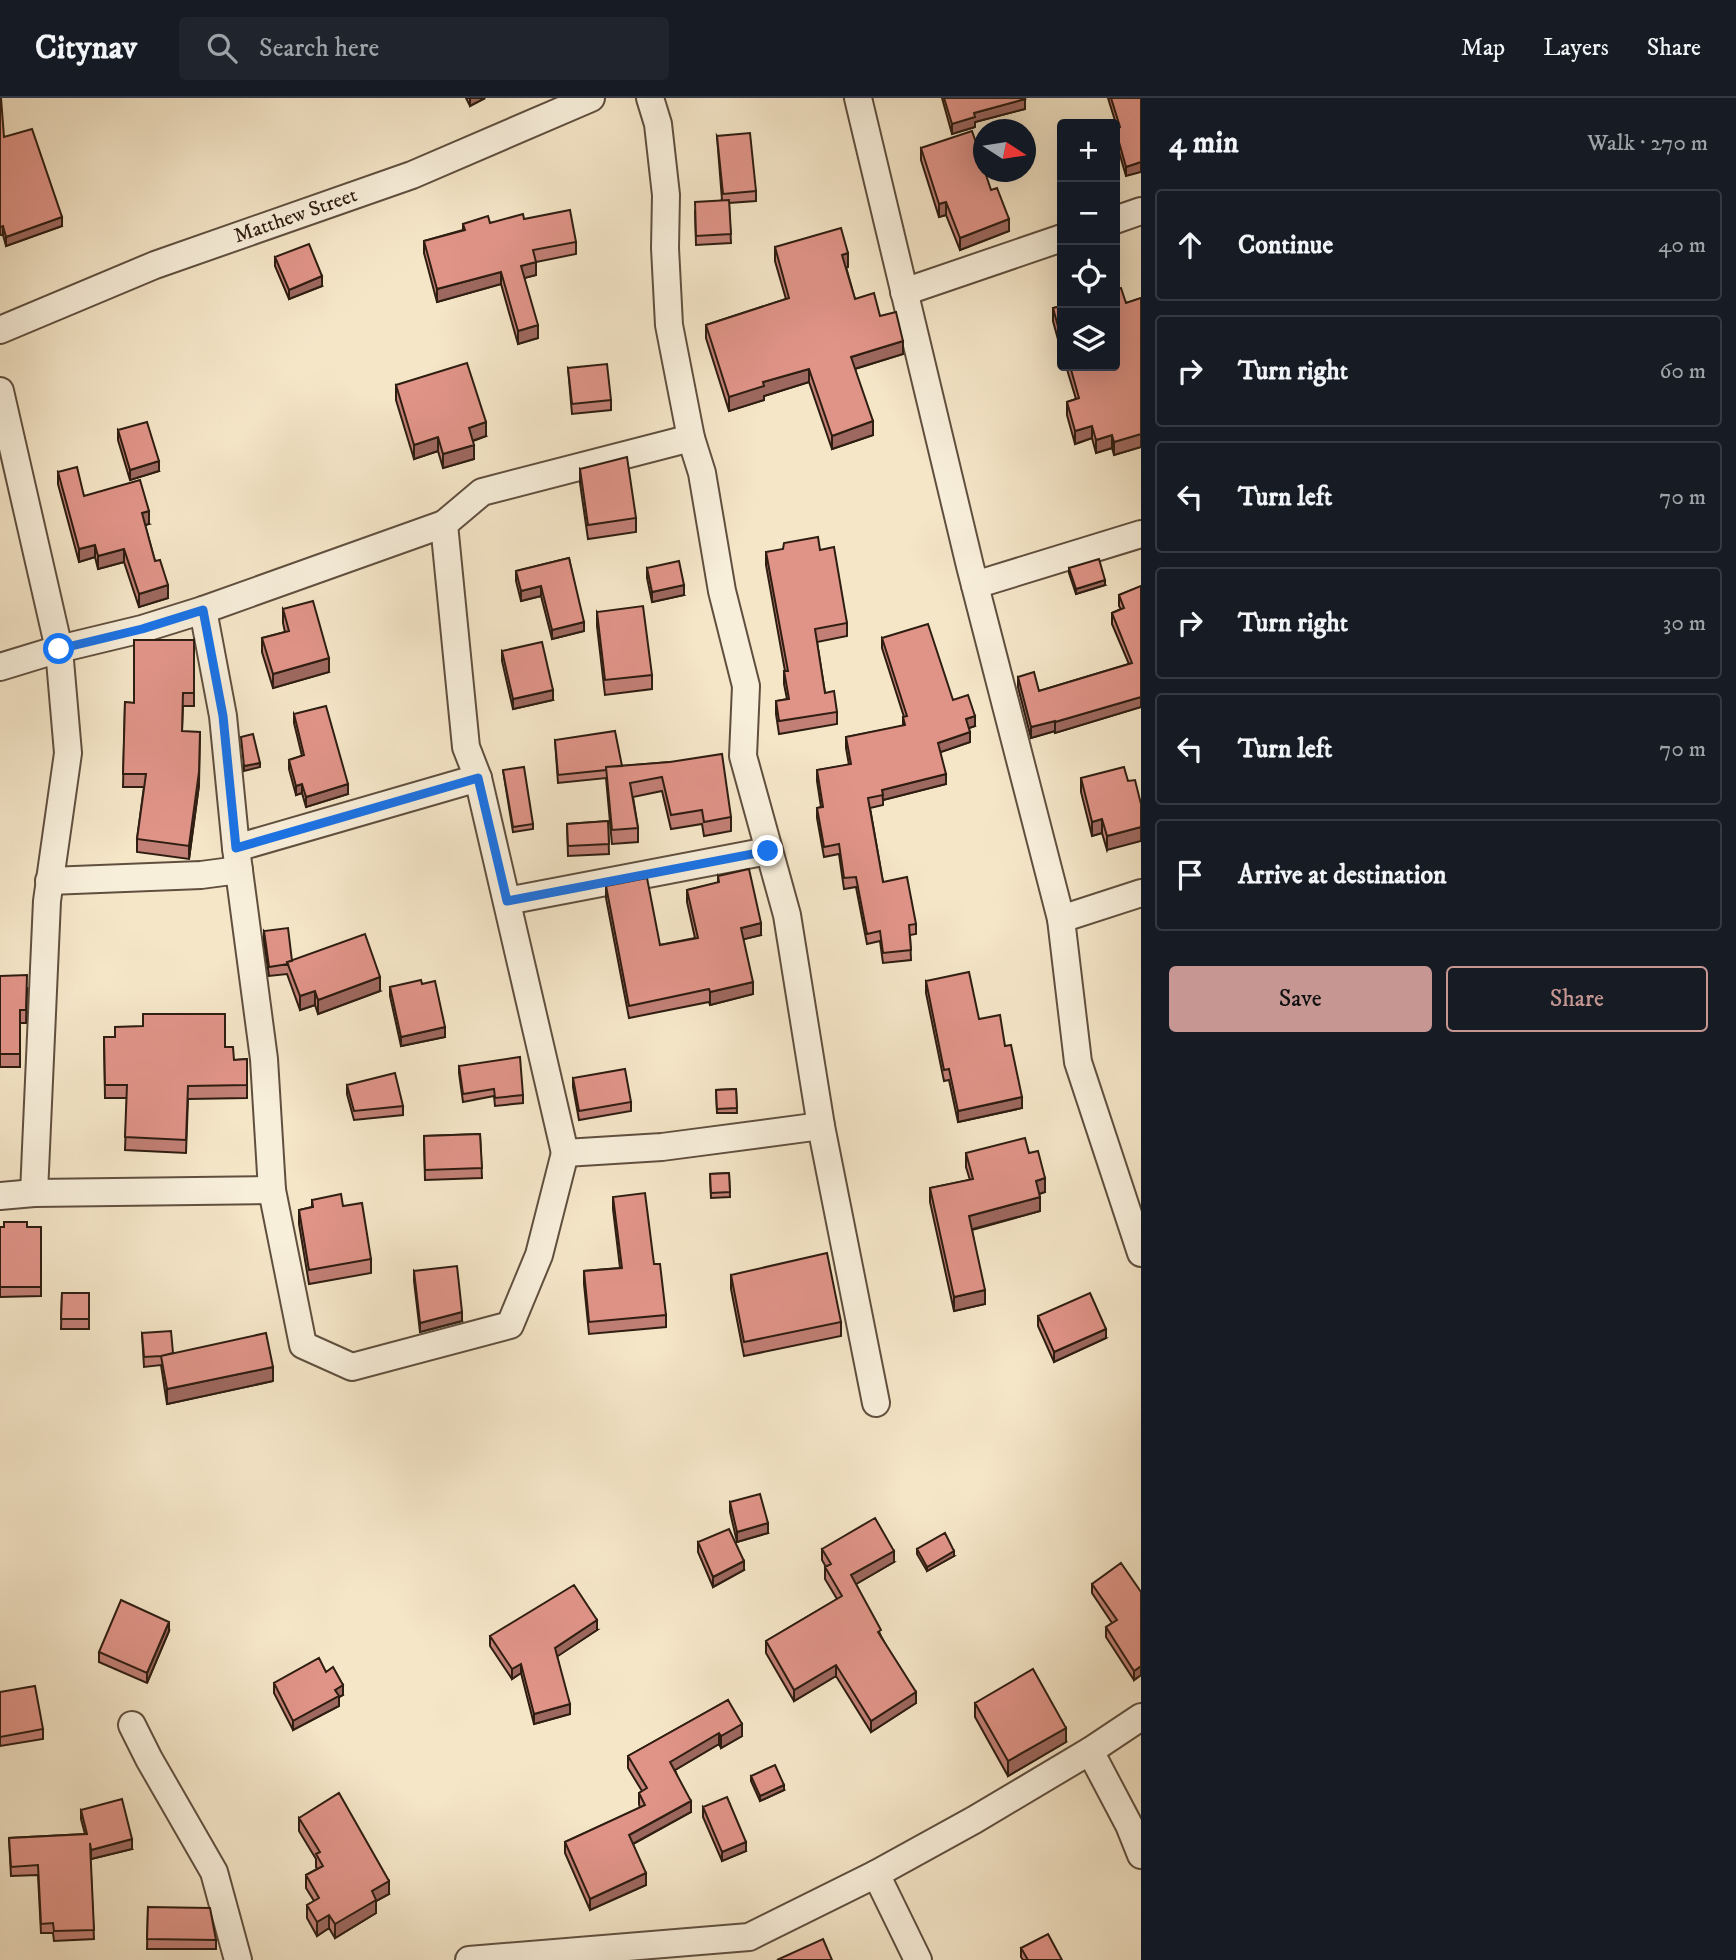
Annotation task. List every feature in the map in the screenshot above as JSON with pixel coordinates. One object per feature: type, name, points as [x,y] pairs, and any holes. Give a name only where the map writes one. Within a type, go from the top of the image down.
[{"type":"street","name":"Matthew Street","points":[[0,330],[155,265],[412,175],[591,98]]},
{"type":"street","points":[[650,98],[658,124],[666,195],[665,248],[669,325],[691,438],[702,473],[722,591],[746,686],[743,756],[787,915],[821,1126],[876,1403]]},
{"type":"street","points":[[858,98],[975,584],[1061,919],[1078,1062],[1141,1253]]},
{"type":"street","points":[[1120,218],[1141,211]]},
{"type":"street","points":[[904,292],[1057,240]]},
{"type":"street","points":[[0,391],[59,649],[68,752],[49,881],[34,1193]]},
{"type":"street","points":[[0,667],[203,610],[444,524],[482,492],[691,438]]},
{"type":"street","points":[[203,610],[223,716],[237,859],[264,1059],[272,1190],[303,1345],[352,1367],[510,1325],[539,1255],[565,1153],[478,778],[466,747],[444,524]]},
{"type":"street","points":[[975,584],[1141,534]]},
{"type":"street","points":[[49,881],[201,875],[237,859],[478,778]]},
{"type":"street","points":[[507,901],[768,851]]},
{"type":"street","points":[[1061,919],[1141,893]]},
{"type":"street","points":[[565,1153],[662,1147],[821,1126]]},
{"type":"street","points":[[0,1196],[34,1193],[272,1190]]},
{"type":"street","points":[[469,1960],[637,1947],[698,1950],[749,1937],[876,1874],[974,1820],[1090,1751],[1141,1717]]},
{"type":"street","points":[[132,1725],[214,1872],[238,1960]]},
{"type":"street","points":[[1090,1751],[1129,1825],[1141,1855]]},
{"type":"street","points":[[876,1874],[918,1960]]},
{"type":"building","points":[[0,98],[4,137],[32,129],[62,217],[6,237],[3,226],[0,227]]},
{"type":"building","points":[[944,98],[1025,99],[974,113],[975,117],[952,124]]},
{"type":"building","points":[[1111,98],[1141,98],[1141,162],[1126,167],[1120,146],[1120,119],[1118,119]]},
{"type":"building","points":[[972,131],[973,182],[988,182],[991,190],[997,188],[1009,219],[960,238],[946,202],[939,204],[921,148]]},
{"type":"building","points":[[750,133],[756,191],[723,194],[717,136]]},
{"type":"building","points":[[729,200],[731,234],[696,236],[695,202]]},
{"type":"building","points":[[570,210],[576,242],[533,250],[536,262],[521,266],[538,325],[518,331],[501,272],[437,289],[424,241],[465,230],[463,224],[488,216],[490,223],[523,214],[524,219]]},
{"type":"building","points":[[841,228],[848,253],[842,255],[855,299],[874,293],[880,316],[896,312],[903,341],[851,357],[873,421],[832,436],[809,369],[763,382],[764,386],[729,397],[706,325],[789,298],[775,247]]},
{"type":"building","points":[[309,244],[322,276],[289,290],[275,257]]},
{"type":"building","points":[[1120,288],[1126,303],[1141,298],[1141,434],[1114,442],[1112,435],[1096,440],[1092,426],[1075,431],[1067,402],[1079,398],[1071,371],[1120,371]]},
{"type":"building","points":[[1057,307],[1057,323],[1053,308]]},
{"type":"building","points":[[467,363],[486,422],[469,428],[474,445],[443,454],[438,437],[414,445],[396,385]]},
{"type":"building","points":[[607,364],[611,400],[572,404],[568,368]]},
{"type":"building","points":[[147,422],[159,461],[130,470],[118,430]]},
{"type":"building","points":[[627,457],[636,518],[588,525],[580,469]]},
{"type":"building","points":[[77,467],[84,496],[140,480],[149,511],[142,513],[155,561],[160,560],[168,585],[139,594],[124,549],[98,556],[95,545],[79,549],[58,472]]},
{"type":"building","points":[[818,537],[820,550],[834,547],[847,623],[815,629],[825,693],[834,691],[837,712],[779,721],[776,701],[789,699],[784,671],[788,671],[766,552],[783,549],[784,543]]},
{"type":"building","points":[[569,558],[584,622],[552,630],[541,586],[521,591],[516,571]]},
{"type":"building","points":[[1099,559],[1105,580],[1076,589],[1069,568]]},
{"type":"building","points":[[679,561],[684,585],[652,592],[647,568]]},
{"type":"building","points":[[1141,586],[1141,697],[1031,727],[1018,677],[1034,672],[1039,691],[1132,663],[1112,613],[1124,608],[1119,595]]},
{"type":"building","points":[[313,601],[329,658],[273,674],[262,638],[289,631],[283,609]]},
{"type":"building","points":[[643,606],[652,675],[605,680],[597,612]]},
{"type":"building","points":[[928,624],[953,700],[968,695],[975,716],[966,719],[970,732],[938,743],[946,774],[882,790],[883,795],[868,798],[883,882],[907,877],[916,924],[909,925],[911,950],[883,953],[880,931],[867,934],[856,877],[844,878],[839,844],[824,847],[817,808],[823,807],[817,770],[851,764],[846,737],[905,725],[903,717],[907,716],[882,638]]},
{"type":"building","points":[[134,640],[194,640],[194,693],[183,693],[182,731],[200,732],[199,772],[189,846],[137,839],[146,774],[123,774],[125,702],[134,703]]},
{"type":"building","points":[[542,642],[553,690],[513,699],[502,651]]},
{"type":"building","points":[[326,706],[348,784],[306,797],[302,784],[296,786],[289,760],[304,755],[294,714]]},
{"type":"building","points":[[615,731],[622,766],[558,775],[555,740]]},
{"type":"building","points":[[253,734],[260,763],[244,766],[241,737]]},
{"type":"building","points":[[722,754],[731,817],[704,822],[702,810],[671,815],[662,777],[630,783],[638,828],[612,830],[606,767],[670,762]]},
{"type":"building","points":[[524,767],[533,824],[513,827],[503,770]]},
{"type":"building","points":[[1124,767],[1128,781],[1135,780],[1141,804],[1141,827],[1107,836],[1102,819],[1092,822],[1081,778]]},
{"type":"building","points":[[608,821],[609,844],[568,846],[567,824]]},
{"type":"building","points":[[749,869],[761,923],[741,928],[753,982],[629,1006],[606,886],[647,878],[660,945],[698,938],[687,890],[719,882],[718,876]]},
{"type":"building","points":[[288,928],[292,961],[269,967],[264,931]]},
{"type":"building","points":[[365,934],[380,977],[318,1000],[315,991],[300,996],[287,962]]},
{"type":"building","points":[[969,972],[979,1019],[1000,1015],[1005,1046],[1011,1045],[1022,1097],[958,1111],[949,1069],[944,1070],[926,981]]},
{"type":"building","points":[[27,975],[26,1010],[20,1010],[20,1054],[0,1054],[0,976]]},
{"type":"building","points":[[421,980],[422,984],[435,981],[445,1027],[401,1037],[390,987]]},
{"type":"building","points":[[143,1014],[225,1014],[225,1047],[233,1047],[234,1060],[247,1059],[247,1085],[188,1086],[186,1140],[125,1137],[127,1085],[105,1085],[104,1037],[115,1037],[115,1027],[143,1026]]},
{"type":"building","points":[[520,1057],[523,1095],[495,1098],[494,1089],[463,1094],[459,1066]]},
{"type":"building","points":[[625,1069],[631,1102],[579,1111],[573,1078]]},
{"type":"building","points":[[395,1073],[403,1106],[354,1111],[347,1085]]},
{"type":"building","points":[[736,1089],[737,1108],[717,1109],[716,1090]]},
{"type":"building","points":[[480,1134],[482,1168],[425,1170],[424,1136]]},
{"type":"building","points":[[1025,1138],[1029,1153],[1038,1151],[1045,1178],[1036,1181],[1040,1197],[969,1216],[985,1290],[954,1297],[930,1188],[973,1179],[966,1153]]},
{"type":"building","points":[[729,1173],[730,1192],[711,1193],[710,1174]]},
{"type":"building","points":[[645,1193],[654,1264],[660,1264],[666,1315],[589,1322],[584,1271],[622,1268],[613,1197]]},
{"type":"building","points":[[341,1194],[343,1206],[362,1203],[371,1259],[309,1270],[299,1210],[313,1207],[312,1200]]},
{"type":"building","points":[[4,1222],[27,1222],[27,1227],[41,1227],[41,1287],[0,1287],[0,1227],[4,1227]]},
{"type":"building","points":[[827,1253],[841,1322],[744,1342],[731,1275]]},
{"type":"building","points":[[457,1266],[462,1312],[420,1323],[414,1271]]},
{"type":"building","points":[[62,1293],[89,1293],[89,1319],[61,1319]]},
{"type":"building","points":[[1090,1293],[1106,1329],[1054,1352],[1038,1316]]},
{"type":"building","points":[[171,1331],[173,1353],[144,1357],[142,1333]]},
{"type":"building","points":[[266,1333],[273,1367],[167,1389],[161,1356]]},
{"type":"building","points":[[760,1494],[768,1523],[737,1532],[730,1502]]},
{"type":"building","points":[[875,1518],[894,1551],[851,1575],[881,1630],[878,1632],[916,1692],[871,1721],[836,1665],[794,1690],[766,1641],[842,1596],[825,1567],[831,1564],[822,1549]]},
{"type":"building","points":[[729,1529],[744,1561],[713,1577],[698,1542]]},
{"type":"building","points":[[945,1533],[954,1551],[927,1567],[917,1549]]},
{"type":"building","points":[[1121,1563],[1141,1592],[1141,1666],[1134,1671],[1106,1627],[1117,1620],[1092,1584]]},
{"type":"building","points":[[574,1585],[597,1620],[555,1648],[570,1704],[534,1714],[521,1664],[512,1669],[490,1636]]},
{"type":"building","points":[[121,1600],[169,1622],[147,1673],[99,1652]]},
{"type":"building","points":[[319,1658],[326,1672],[333,1667],[343,1685],[335,1690],[339,1696],[293,1721],[274,1683]]},
{"type":"building","points":[[1033,1669],[1066,1728],[1008,1761],[975,1703]]},
{"type":"building","points":[[35,1686],[43,1729],[0,1737],[0,1692]]},
{"type":"building","points":[[728,1700],[742,1724],[721,1736],[719,1733],[670,1762],[691,1801],[629,1835],[646,1873],[590,1899],[565,1842],[645,1805],[639,1793],[647,1788],[628,1756]]},
{"type":"building","points":[[775,1765],[784,1785],[760,1796],[751,1776]]},
{"type":"building","points":[[339,1793],[389,1881],[372,1891],[376,1900],[335,1924],[329,1915],[317,1922],[307,1905],[319,1898],[306,1875],[323,1866],[316,1854],[320,1852],[299,1818]]},
{"type":"building","points":[[727,1797],[746,1842],[722,1852],[703,1807]]},
{"type":"building","points":[[122,1799],[132,1839],[91,1850],[90,1843],[94,1930],[54,1931],[53,1923],[41,1924],[38,1865],[11,1867],[9,1838],[87,1834],[81,1810]]},
{"type":"building","points":[[148,1907],[210,1908],[216,1940],[147,1939]]},
{"type":"building","points":[[1048,1934],[1062,1960],[1028,1960],[1021,1948]]},
{"type":"building","points":[[823,1939],[832,1960],[777,1960]]},
{"type":"route","points":[[59,649],[142,629],[203,610],[223,716],[236,848],[478,778],[507,901],[768,851]]}]
